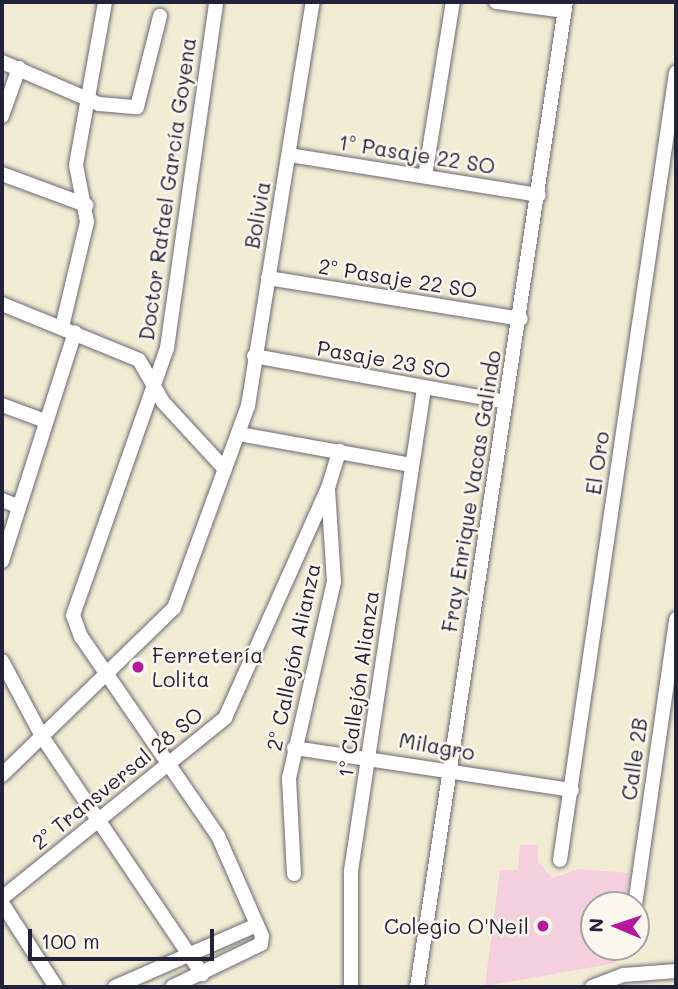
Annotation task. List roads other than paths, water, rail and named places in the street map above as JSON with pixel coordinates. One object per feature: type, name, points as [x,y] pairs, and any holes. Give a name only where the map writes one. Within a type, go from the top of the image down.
[{"type":"street","points":[[2,561],[46,421],[68,329],[86,205],[76,165],[105,2]]},
{"type":"street","name":"Doctor Rafael García Goyena","points":[[202,974],[261,944],[257,925],[218,836],[107,674],[73,615],[167,348],[216,2]]},
{"type":"street","name":"Bolivia","points":[[2,775],[174,608],[239,433],[268,278],[313,2]]},
{"type":"street","points":[[425,176],[453,2]]},
{"type":"street","points":[[496,2],[565,6]]},
{"type":"street","name":"Fray Enrique Vacas Galindo","points":[[417,987],[447,769],[521,319],[565,6]]},
{"type":"street","points":[[2,62],[89,96],[99,104],[139,105],[160,16]]},
{"type":"street","points":[[2,116],[19,68]]},
{"type":"street","name":"El Oro","points":[[560,860],[676,73]]},
{"type":"street","name":"1º Pasaje 22 SO","points":[[289,155],[539,195]]},
{"type":"street","points":[[2,174],[86,205]]},
{"type":"street","name":"2º Pasaje 22 SO","points":[[268,278],[521,319]]},
{"type":"street","points":[[2,304],[139,359],[156,379],[163,402],[224,468]]},
{"type":"street","points":[[139,359],[167,348]]},
{"type":"street","name":"Pasaje 23 SO","points":[[254,356],[506,402]]},
{"type":"street","name":"1º Callejón Alianza","points":[[351,987],[351,871],[424,388]]},
{"type":"street","points":[[2,405],[46,421]]},
{"type":"street","points":[[239,433],[411,466]]},
{"type":"street","name":"2º Callejón Alianza","points":[[294,874],[289,778],[334,582],[328,488],[339,451]]},
{"type":"street","name":"2º Transversal 28 SO","points":[[2,898],[238,701],[328,488]]},
{"type":"street","points":[[2,500],[18,506]]},
{"type":"street","name":"Calle 2B","points":[[637,891],[676,619]]},
{"type":"street","points":[[2,661],[43,738],[202,974],[172,987]]},
{"type":"street","name":"Milagro","points":[[294,748],[369,755],[572,790]]},
{"type":"street","points":[[2,903],[56,987]]},
{"type":"street","points":[[115,987],[257,925]]},
{"type":"street","points":[[592,987],[624,975],[676,971]]},
{"type":"place","name":"Ferretería Lolita","points":[[138,667]]},
{"type":"place","name":"Colegio O'Neil","points":[[543,926]]}]
